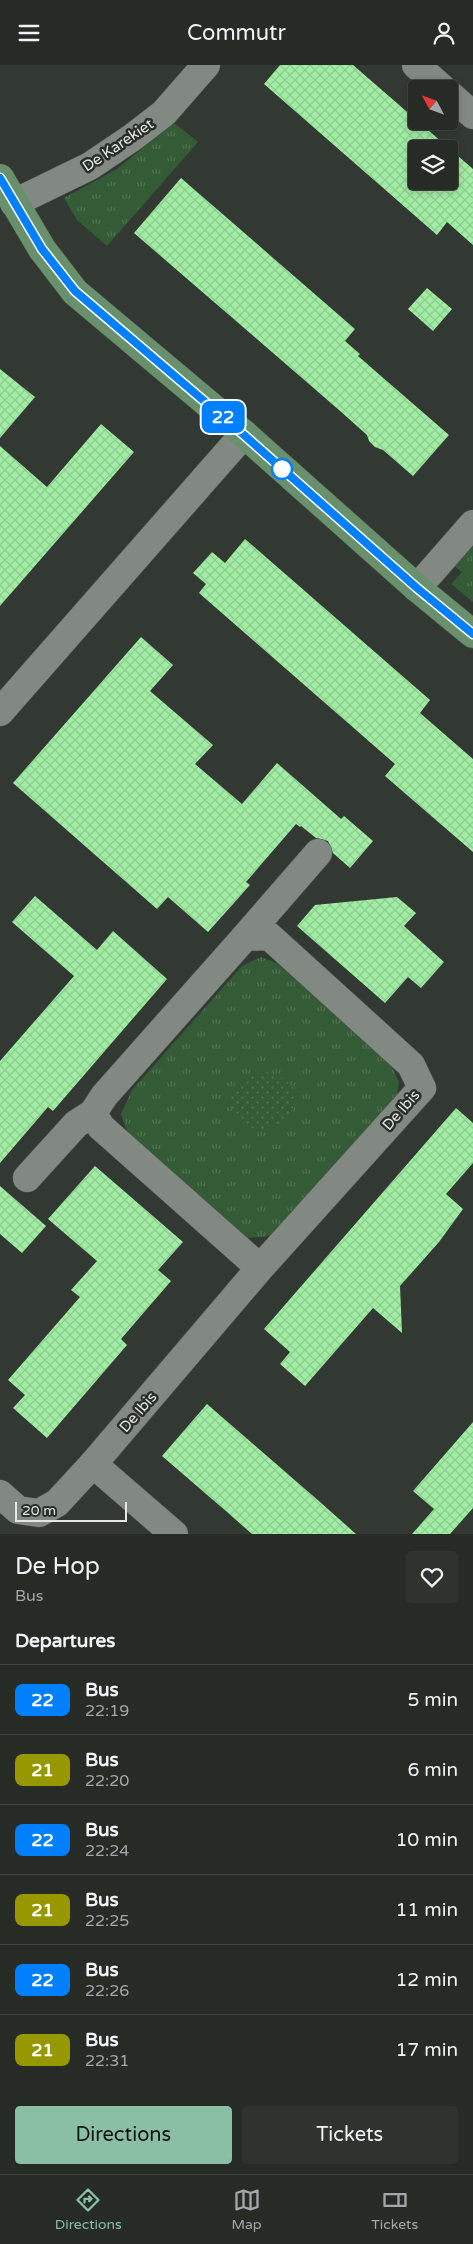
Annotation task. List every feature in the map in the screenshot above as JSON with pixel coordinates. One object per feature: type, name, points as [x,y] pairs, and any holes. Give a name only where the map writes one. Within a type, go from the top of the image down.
[{"type":"street","name":"De Karekiet","points":[[14,203],[90,166],[133,137],[164,113],[206,65]]},
{"type":"street","points":[[416,65],[433,80]]},
{"type":"street","points":[[458,101],[473,115]]},
{"type":"street","points":[[0,178],[42,249],[75,291],[244,435],[417,588],[473,634]]},
{"type":"street","points":[[0,712],[244,435]]},
{"type":"street","points":[[417,588],[473,524]]},
{"type":"street","points":[[27,1178],[76,1124],[93,1113],[104,1096],[318,853]]},
{"type":"street","name":"De Ibis","points":[[0,1495],[18,1510],[39,1513],[56,1503],[93,1464],[260,1269],[422,1087],[411,1065],[270,936],[245,937]]},
{"type":"street","points":[[93,1113],[101,1127],[260,1269]]},
{"type":"street","points":[[93,1464],[174,1534]]},
{"type":"green space","points":[[174,123],[198,142],[107,246],[77,220],[64,198],[117,169]]},
{"type":"green space","points":[[473,544],[473,602],[451,584],[462,572],[454,566]]},
{"type":"green space","points":[[261,957],[282,965],[392,1067],[399,1082],[396,1102],[282,1231],[264,1237],[246,1238],[127,1131],[121,1114],[132,1090],[242,966]]},
{"type":"green space","points":[[265,1072],[286,1081],[295,1094],[293,1107],[284,1120],[270,1128],[254,1129],[239,1120],[228,1099],[234,1087],[242,1079]]},
{"type":"building","points":[[280,65],[353,65],[408,113],[408,130],[428,130],[440,140],[408,140],[408,190],[458,190],[458,156],[473,169],[473,245],[447,222],[437,235],[264,84]]},
{"type":"building","points":[[181,178],[355,329],[345,341],[360,354],[358,356],[449,435],[413,476],[383,450],[375,447],[369,441],[367,435],[339,410],[134,233]]},
{"type":"building","points":[[427,288],[452,309],[433,331],[408,309]]},
{"type":"building","points":[[0,369],[35,397],[0,438]]},
{"type":"building","points":[[101,424],[134,452],[0,606],[0,446],[47,487]]},
{"type":"building","points":[[245,539],[430,700],[420,713],[473,759],[473,852],[385,776],[395,764],[199,593],[206,584],[193,573],[212,552],[225,563]]},
{"type":"building","points":[[141,637],[173,665],[150,691],[213,745],[195,764],[242,804],[277,763],[341,819],[344,816],[373,841],[350,868],[333,853],[328,841],[316,838],[296,824],[246,882],[250,885],[208,932],[168,897],[157,909],[13,783]]},
{"type":"building","points":[[35,896],[97,950],[113,931],[167,979],[53,1111],[48,1107],[0,1163],[0,1061],[74,976],[12,922]]},
{"type":"building","points":[[397,897],[416,913],[404,926],[444,962],[421,988],[408,977],[385,1003],[297,926],[315,905]]},
{"type":"building","points":[[456,1108],[473,1123],[473,1163],[446,1194],[463,1209],[439,1242],[400,1286],[402,1333],[373,1308],[305,1386],[280,1364],[290,1352],[264,1329]]},
{"type":"building","points":[[95,1166],[183,1242],[158,1270],[171,1281],[121,1339],[127,1345],[47,1438],[13,1408],[25,1395],[8,1380],[80,1297],[71,1290],[97,1261],[48,1219]]},
{"type":"building","points":[[0,1186],[46,1226],[22,1253],[0,1234]]},
{"type":"building","points":[[207,1404],[356,1534],[252,1534],[162,1456]]},
{"type":"building","points":[[473,1422],[473,1508],[450,1534],[412,1534],[434,1509],[413,1491]]},
{"type":"bus line","name":"22","points":[[0,178],[42,249],[75,291],[244,435],[417,588],[473,634]]}]
